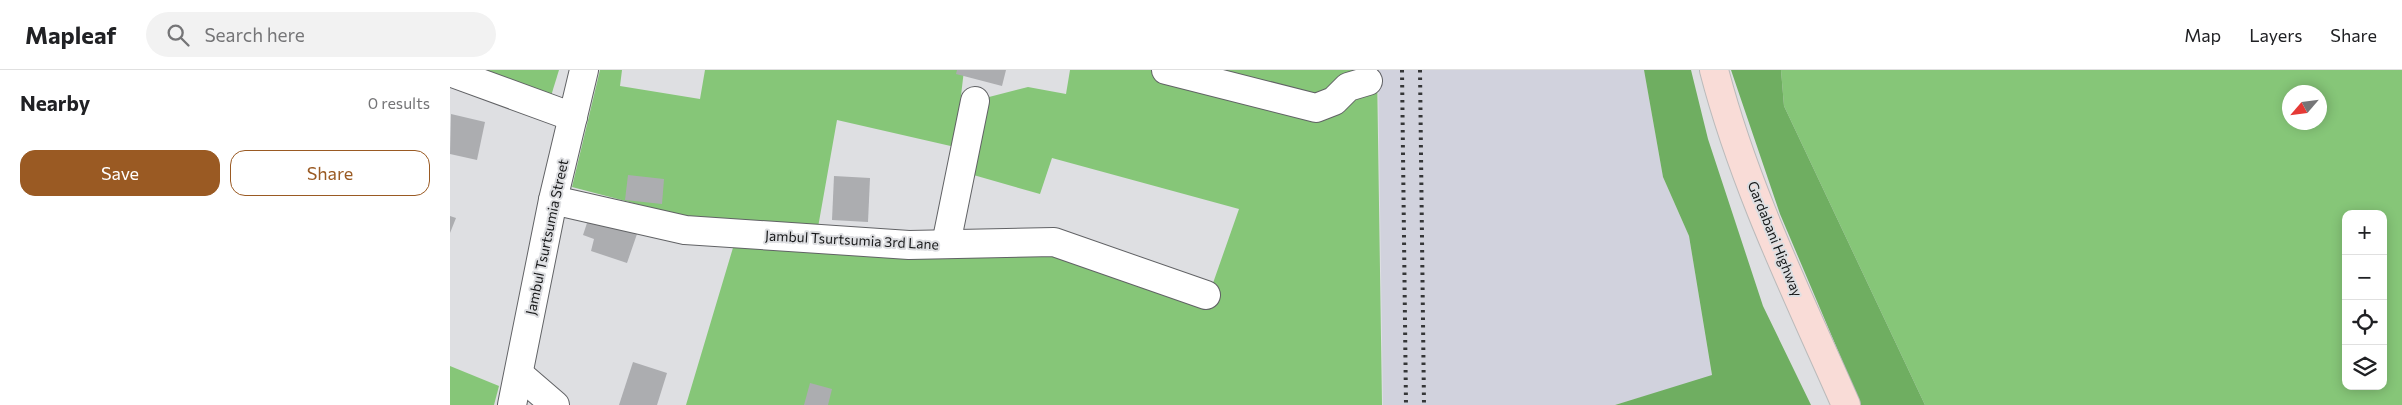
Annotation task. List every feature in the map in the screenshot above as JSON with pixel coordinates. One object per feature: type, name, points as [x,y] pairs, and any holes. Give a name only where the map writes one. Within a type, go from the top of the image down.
[{"type":"main road","name":"Gardabani Highway","points":[[1714,70],[1743,161],[1774,243],[1846,405]]},
{"type":"street","name":"Jambul Tsurtsumia Street","points":[[512,405],[553,200],[584,70]]},
{"type":"street","points":[[1166,70],[1316,108],[1334,101],[1348,87],[1368,81]]},
{"type":"street","points":[[450,72],[572,117]]},
{"type":"street","points":[[946,244],[975,101]]},
{"type":"street","name":"Jambul Tsurtsumia 3rd Lane","points":[[553,200],[685,230],[909,246],[1054,242],[1206,295]]},
{"type":"street","points":[[519,374],[554,405]]},
{"type":"shaded area","points":[[1378,70],[1644,70],[1663,177],[1689,236],[1712,376],[1615,405],[1383,405]]},
{"type":"green space","points":[[476,70],[559,70],[551,96]]},
{"type":"green space","points":[[600,70],[622,70],[620,86],[700,99],[705,70],[964,70],[955,147],[837,120],[817,233],[675,214],[572,187]]},
{"type":"green space","points":[[1070,70],[1377,70],[1382,405],[686,405],[735,241],[1051,250],[1206,303],[1239,209],[1052,158],[1040,194],[970,174],[989,97],[1028,87],[1066,94]]},
{"type":"green space","points":[[1644,70],[1691,70],[1708,139],[1763,306],[1811,405],[1615,405],[1712,375],[1689,236],[1663,177]]},
{"type":"green space","points":[[1731,70],[1781,70],[1784,106],[1925,405],[1861,405],[1780,214]]},
{"type":"green space","points":[[1781,70],[2402,70],[2402,405],[1925,405],[1784,106]]},
{"type":"green space","points":[[450,366],[499,386],[494,405],[450,405]]},
{"type":"building","points":[[957,70],[1006,70],[1002,86],[956,74]]},
{"type":"building","points":[[451,114],[485,122],[477,160],[450,154]]},
{"type":"building","points":[[628,175],[664,179],[662,204],[625,200]]},
{"type":"building","points":[[834,176],[870,178],[868,222],[832,220]]},
{"type":"building","points":[[450,216],[456,218],[450,233]]},
{"type":"building","points":[[589,217],[637,234],[627,263],[591,251],[594,239],[583,235]]},
{"type":"building","points":[[633,362],[667,373],[657,405],[619,405]]},
{"type":"building","points":[[810,383],[832,389],[828,405],[804,405]]},
{"type":"railway","points":[[1402,70],[1406,405]]},
{"type":"railway","points":[[1420,70],[1424,405]]}]
